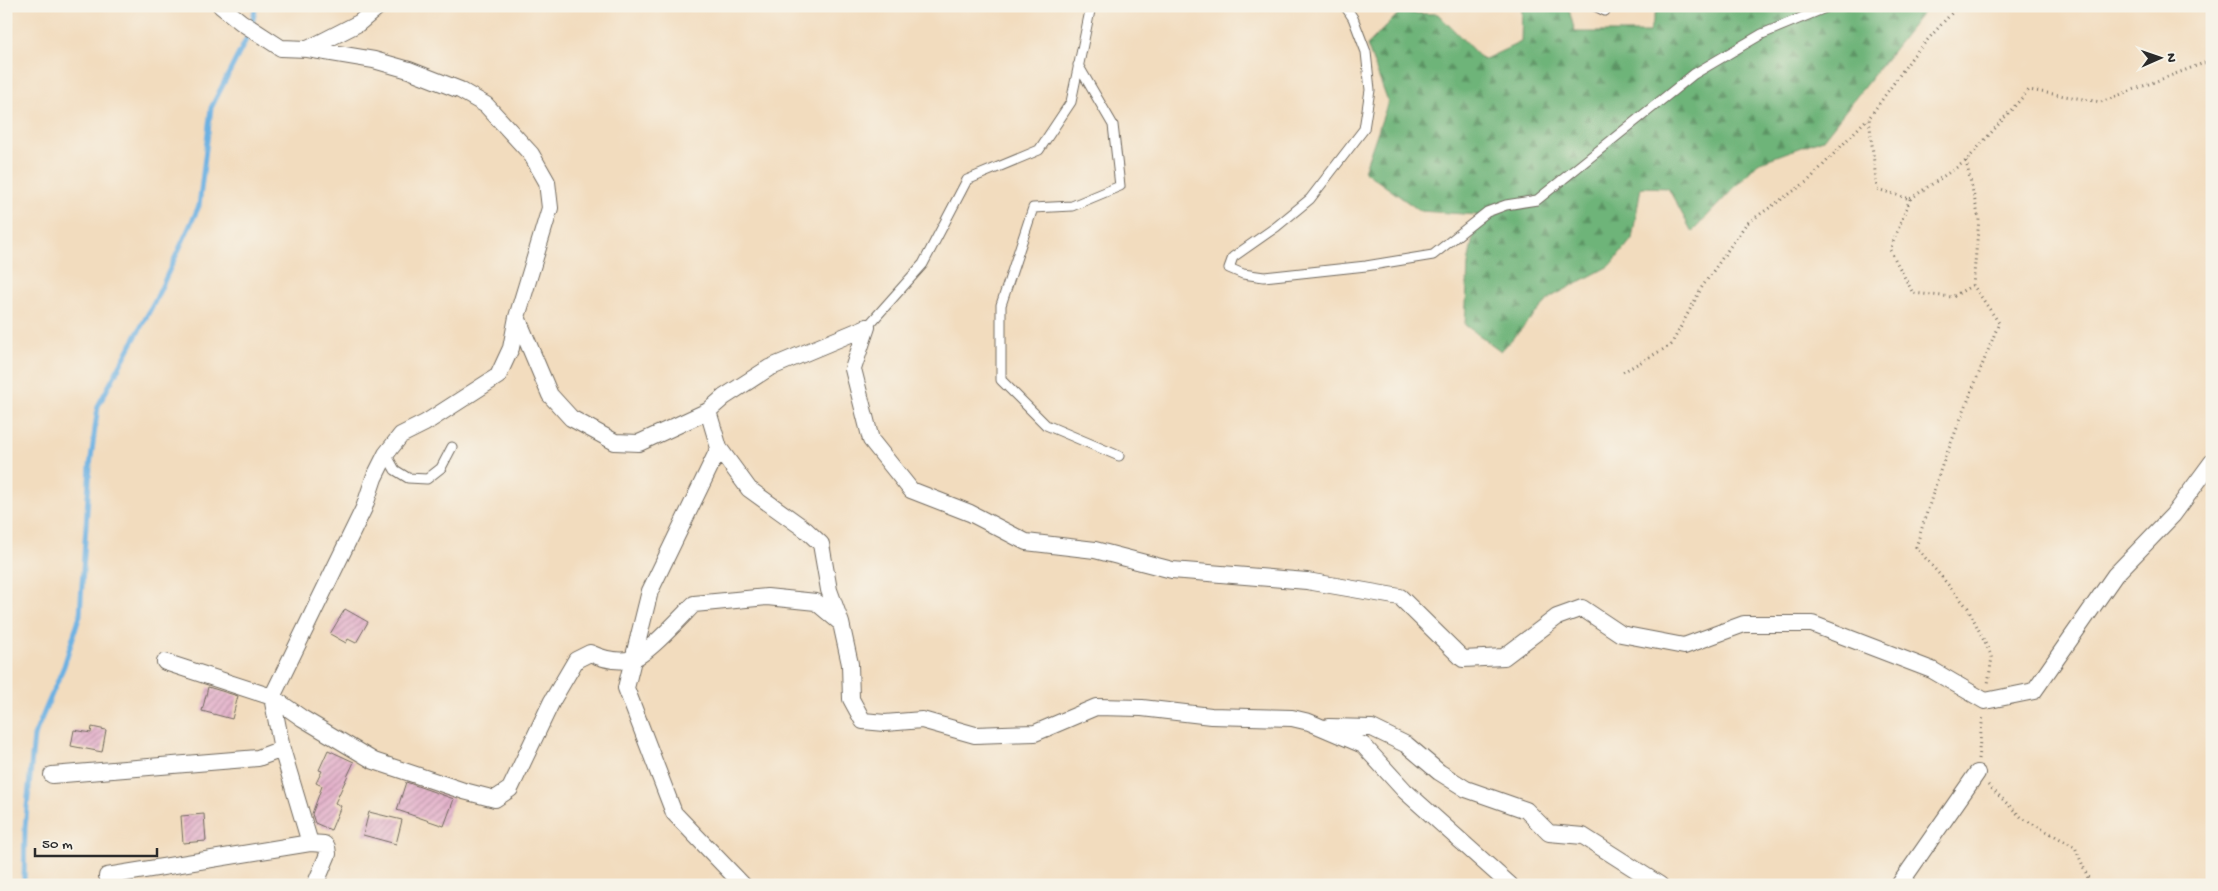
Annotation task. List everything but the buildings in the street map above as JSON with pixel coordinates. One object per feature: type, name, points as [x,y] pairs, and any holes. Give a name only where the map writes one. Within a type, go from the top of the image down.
[{"type":"street","points":[[221,6],[241,22],[281,48],[374,60],[409,70],[460,90],[486,105],[531,154],[547,182],[550,208],[518,317],[511,348],[498,376],[425,423],[401,436],[386,454],[374,478],[364,508],[272,698],[282,748],[310,843]]},
{"type":"street","points":[[308,50],[359,23],[379,6]]},
{"type":"street","points":[[518,317],[550,394],[571,418],[615,442],[639,443],[708,411],[724,397],[769,368],[867,327]]},
{"type":"street","points":[[867,327],[853,369],[871,440],[912,490],[970,513],[1026,542],[1094,550],[1172,570],[1307,581],[1400,597],[1463,659],[1504,657],[1557,617],[1582,608],[1621,634],[1684,646],[1744,624],[1812,624],[1932,670],[1985,701],[2034,691],[2115,575],[2173,516],[2212,462]]},
{"type":"street","points":[[708,411],[719,448],[749,489],[806,530],[821,544],[829,590],[841,623],[850,664],[852,699],[863,720],[885,723],[922,720],[974,735],[1035,733],[1096,707],[1142,708],[1210,716],[1292,718],[1323,727],[1363,745],[1405,791],[1510,885]]},
{"type":"street","points":[[719,448],[650,591],[626,688],[674,814],[743,885]]},
{"type":"street","points":[[165,662],[272,698],[374,761],[464,792],[495,799],[510,789],[552,701],[576,660],[590,653],[607,661],[633,659],[664,636],[694,604],[767,597],[816,602],[841,623]]},
{"type":"street","points":[[1323,727],[1372,728],[1407,745],[1439,772],[1466,789],[1526,810],[1549,833],[1584,836],[1660,885]]},
{"type":"street","points":[[52,775],[258,758],[282,748]]},
{"type":"street","points":[[1899,885],[1976,773]]},
{"type":"street","points":[[107,876],[310,843],[324,844],[327,847],[328,854],[315,885]]},
{"type":"lane","points":[[867,327],[923,264],[966,180],[1040,150],[1071,102],[1091,6]]},
{"type":"lane","points":[[1345,6],[1353,18],[1366,52],[1370,90],[1364,129],[1310,200],[1233,257],[1229,268],[1243,274],[1264,277],[1300,274],[1433,255],[1487,212],[1506,205],[1537,200],[1694,74],[1762,34],[1830,6]]},
{"type":"lane","points":[[1596,6],[1605,11]]},
{"type":"lane","points":[[1078,65],[1113,125],[1120,186],[1072,206],[1033,208],[1001,305],[1001,380],[1046,425],[1119,456]]},
{"type":"lane","points":[[386,454],[395,470],[408,478],[428,479],[441,468],[452,446]]},
{"type":"path","points":[[1623,372],[1671,345],[1702,286],[1746,224],[1808,181],[1869,118],[1913,56],[1958,6]]},
{"type":"path","points":[[1973,285],[1952,297],[1913,293],[1890,250],[1910,199],[1966,161],[2029,90],[2101,102],[2212,60]]},
{"type":"path","points":[[1869,118],[1877,189],[1910,199]]},
{"type":"path","points":[[1966,161],[1979,219],[1973,285],[1999,323],[1941,468],[1916,546],[1968,608],[1992,657],[1976,773],[2022,818],[2075,847],[2091,885]]},
{"type":"green space","points":[[1522,6],[1568,6],[1575,32],[1649,32],[1658,6],[1928,6],[1823,139],[1758,163],[1692,232],[1668,188],[1641,187],[1632,239],[1611,265],[1551,297],[1501,351],[1465,325],[1468,264],[1477,215],[1420,211],[1364,171],[1388,102],[1367,45],[1399,13],[1438,14],[1483,60],[1521,42]]},
{"type":"waterway","points":[[24,885],[25,828],[34,736],[64,666],[80,615],[90,466],[98,406],[155,301],[199,206],[211,108],[250,32],[256,6]]}]
